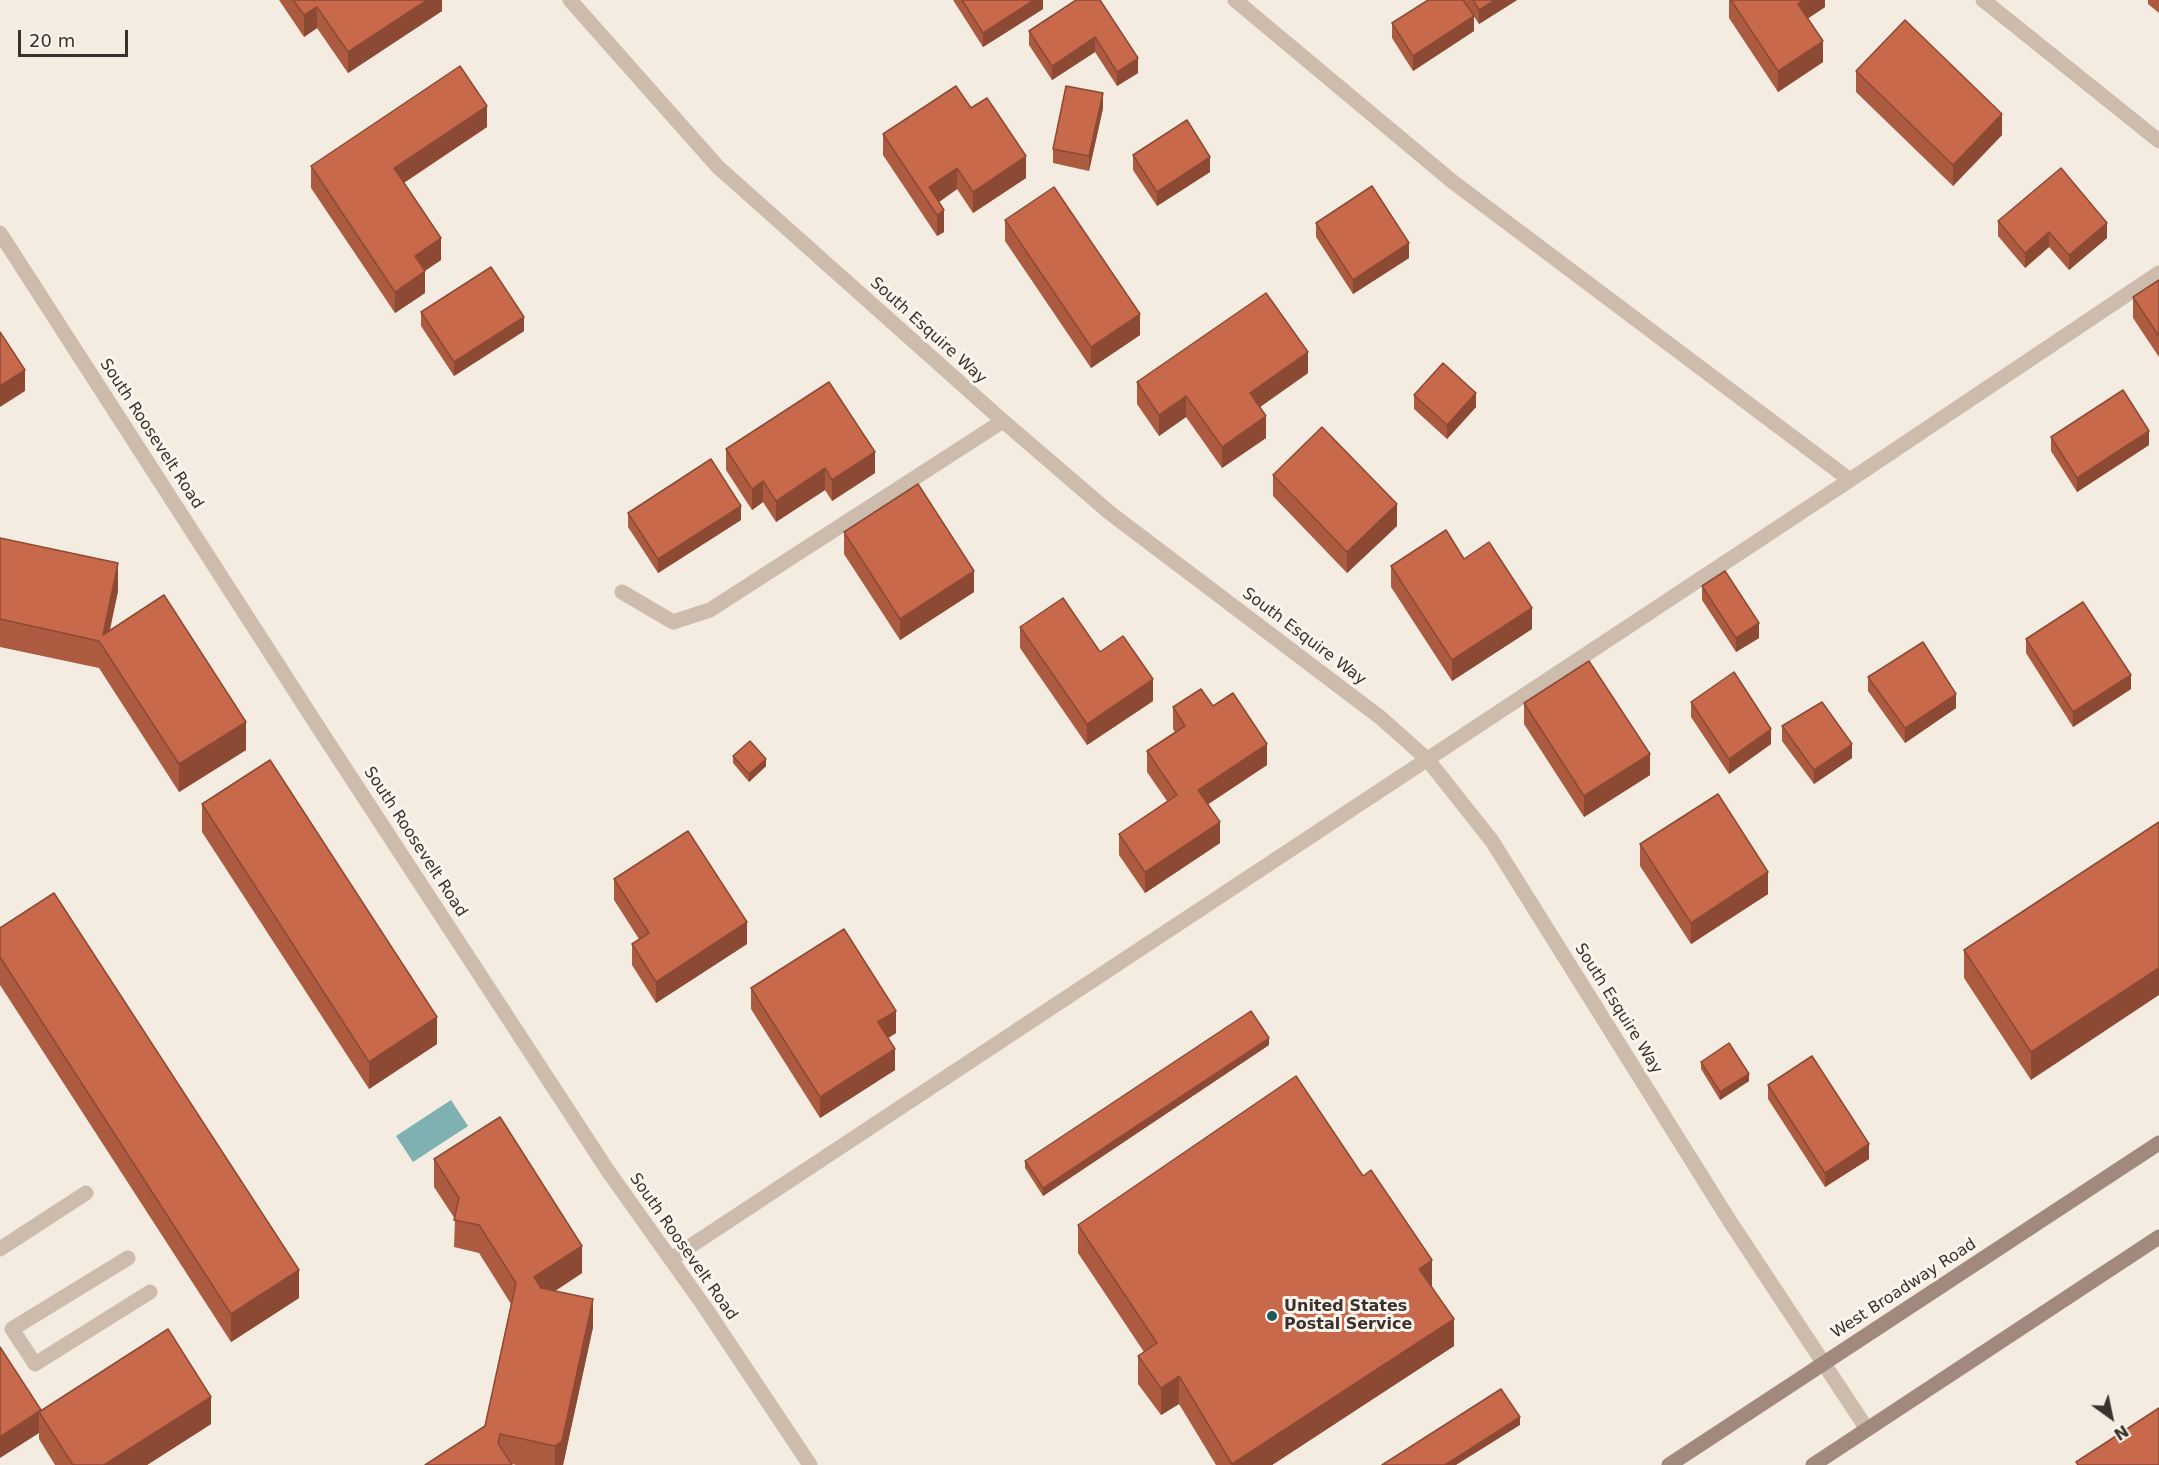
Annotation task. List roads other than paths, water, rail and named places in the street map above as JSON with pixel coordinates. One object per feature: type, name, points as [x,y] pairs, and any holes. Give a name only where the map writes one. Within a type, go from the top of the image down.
[{"type":"main road","name":"West Broadway Road","points":[[1669,1465],[2159,1143]]},
{"type":"main road","points":[[1813,1465],[2159,1237]]},
{"type":"street","name":"South Esquire Way","points":[[570,0],[718,167],[1003,421],[1110,513],[1381,718],[1427,759],[1491,841],[1729,1220],[1867,1430]]},
{"type":"street","points":[[1235,0],[1453,182],[1851,480]]},
{"type":"street","points":[[1983,0],[2159,141]]},
{"type":"street","name":"South Roosevelt Road","points":[[0,233],[595,1151],[671,1258],[810,1465]]},
{"type":"street","points":[[671,1258],[1851,480],[2159,273]]},
{"type":"street","points":[[622,592],[673,622],[710,610],[1003,421]]},
{"type":"street","points":[[0,1249],[86,1193]]},
{"type":"street","points":[[128,1258],[12,1329],[35,1364],[150,1292]]},
{"type":"water","points":[[451,1100],[468,1126],[413,1162],[396,1136]]},
{"type":"place","name":"United States Postal Service","points":[[1272,1316]]}]
